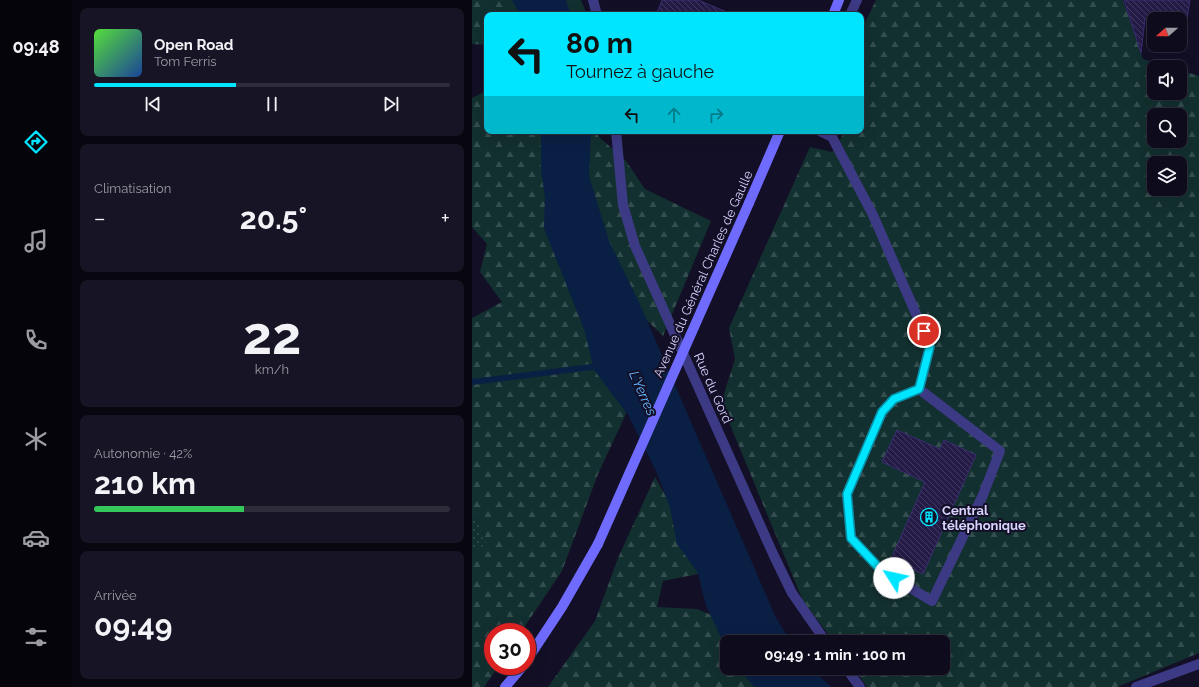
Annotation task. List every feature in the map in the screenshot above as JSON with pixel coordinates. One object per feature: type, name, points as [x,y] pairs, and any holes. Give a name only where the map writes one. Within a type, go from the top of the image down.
[{"type":"main road","points":[[834,12],[839,0]]},
{"type":"main road","name":"Avenue du Général Charles de Gaulle","points":[[536,646],[562,607],[598,544],[779,134]]},
{"type":"main road","points":[[505,687],[515,675]]},
{"type":"street","points":[[593,0],[596,12]]},
{"type":"street","points":[[851,12],[857,0]]},
{"type":"street","name":"Rue du Gord","points":[[616,134],[623,205],[635,246],[774,556],[792,593],[821,635]]},
{"type":"street","points":[[826,134],[832,137],[870,209],[930,346],[919,389]]},
{"type":"street","points":[[919,389],[1000,451],[983,495],[932,601],[882,571],[851,538],[847,494],[882,412],[894,399],[919,389]]},
{"type":"street","points":[[1136,687],[1199,664]]},
{"type":"street","points":[[851,675],[860,687]]},
{"type":"green space","points":[[472,0],[531,0],[535,12],[484,12],[484,45],[472,44]]},
{"type":"green space","points":[[549,0],[581,0],[586,12],[554,12]]},
{"type":"green space","points":[[876,0],[1123,0],[1143,59],[1147,60],[1147,100],[1187,100],[1187,72],[1199,76],[1199,653],[1117,687],[867,687],[859,675],[950,675],[950,635],[829,635],[803,601],[721,403],[735,359],[729,328],[810,147],[832,152],[843,134],[864,134],[864,25]]},
{"type":"green space","points":[[484,92],[484,134],[557,134],[631,403],[598,474],[562,571],[527,623],[484,623],[484,675],[493,675],[484,687],[472,687],[472,554],[487,544],[477,518],[472,520],[472,318],[502,302],[480,272],[487,244],[472,227],[472,98]]},
{"type":"green space","points":[[577,134],[598,134],[598,136],[626,161],[645,189],[711,221],[663,336],[626,300],[593,228]]},
{"type":"green space","points":[[655,477],[684,528],[703,573],[663,581],[657,607],[697,609],[726,621],[726,635],[720,635],[720,675],[757,675],[764,687],[548,687],[595,621],[618,558]]},
{"type":"green space","points":[[477,518],[487,544],[472,554],[472,520]]},
{"type":"water","points":[[512,0],[566,0],[570,12],[518,12]]},
{"type":"water","name":"L'Yerres","points":[[541,134],[591,134],[589,176],[609,241],[639,302],[776,618],[787,635],[720,635],[706,606],[698,573],[677,544],[670,508],[657,473],[628,415],[594,370],[585,332],[544,228],[545,198],[541,170]]},
{"type":"water","points":[[745,675],[818,675],[831,687],[754,687]]},
{"type":"building","points":[[662,0],[698,0],[727,12],[657,12]]},
{"type":"building","points":[[1124,0],[1190,0],[1187,19],[1187,12],[1147,12],[1141,53]]},
{"type":"building","name":"Central téléphonique","points":[[897,430],[940,449],[944,440],[976,455],[923,574],[891,559],[925,482],[882,462]]},
{"type":"waterway","points":[[472,382],[599,366]]},
{"type":"place","name":"Central téléphonique","points":[[929,517]]},
{"type":"route","points":[[894,578],[882,571],[851,538],[847,494],[882,412],[894,399],[919,389],[930,346],[924,331]]}]
